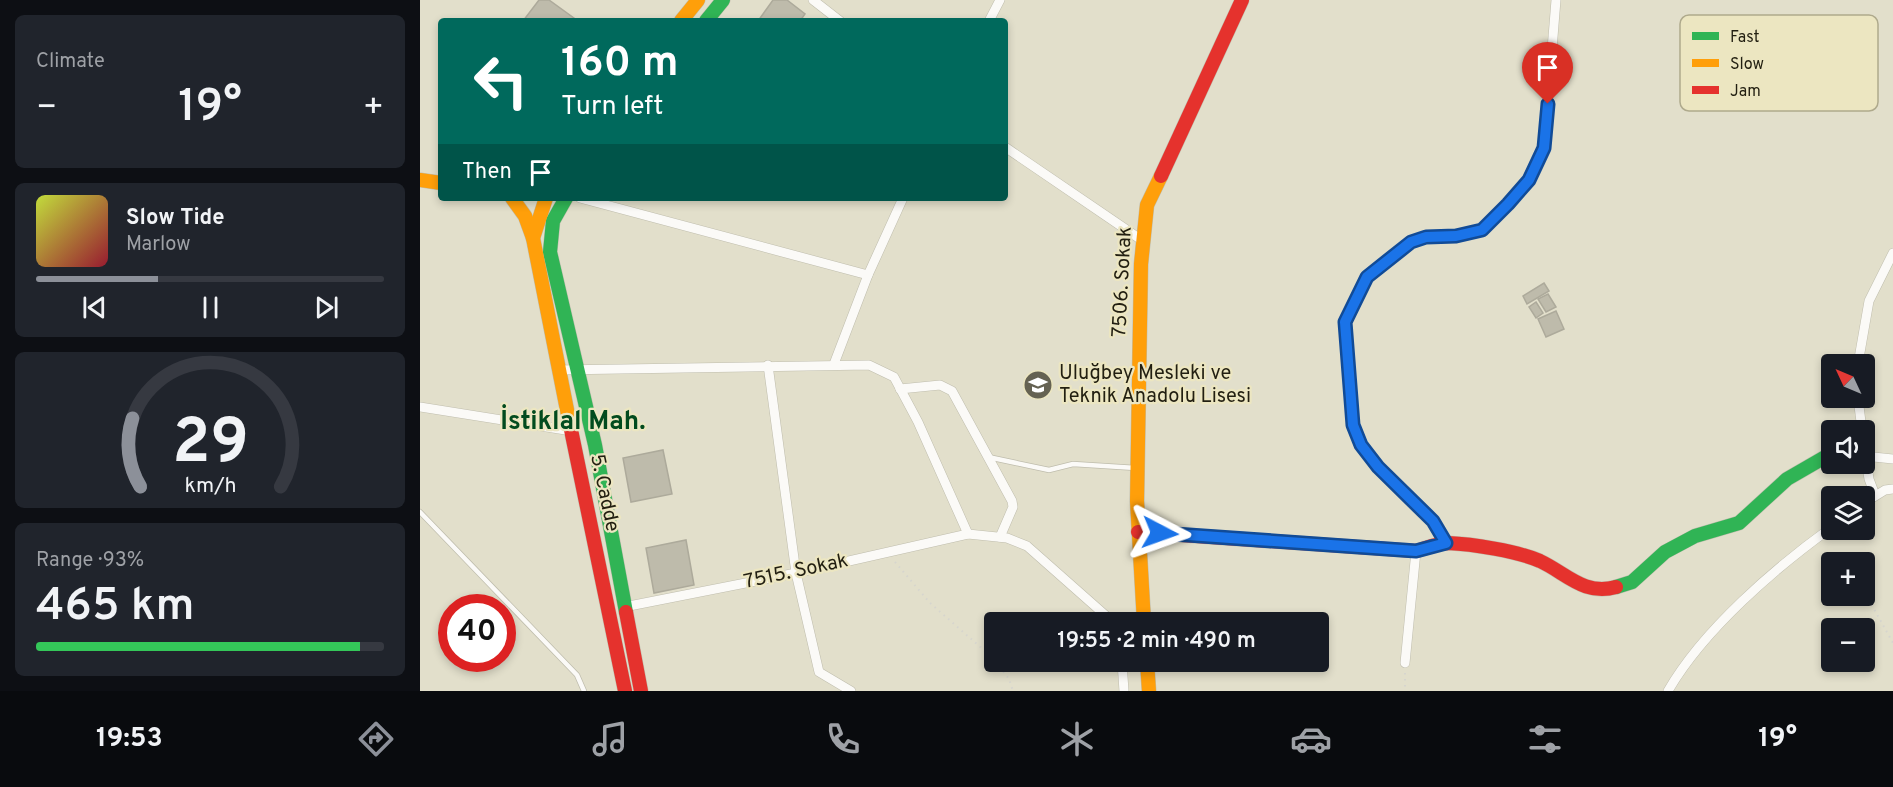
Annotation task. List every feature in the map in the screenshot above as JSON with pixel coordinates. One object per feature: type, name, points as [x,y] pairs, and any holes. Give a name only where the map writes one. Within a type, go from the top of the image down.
[{"type":"street","points":[[683,18],[698,0]]},
{"type":"street","points":[[708,18],[723,0]]},
{"type":"street","points":[[813,0],[836,18]]},
{"type":"street","points":[[991,18],[1000,0]]},
{"type":"street","name":"7506. Sokak","points":[[1143,612],[1138,532],[1137,468],[1143,241],[1147,205],[1242,0]]},
{"type":"street","points":[[1446,543],[1433,521],[1378,467],[1361,445],[1353,425],[1345,322],[1367,277],[1411,242],[1426,237],[1456,236],[1482,230],[1529,180],[1544,148],[1556,0]]},
{"type":"street","points":[[1008,149],[1143,241]]},
{"type":"street","points":[[420,178],[438,175]]},
{"type":"street","points":[[420,178],[438,182]]},
{"type":"street","points":[[514,201],[525,216],[533,237]]},
{"type":"street","name":"5. Cadde","points":[[545,201],[533,237],[558,370],[625,691]]},
{"type":"street","points":[[564,201],[553,221],[550,252],[595,445],[641,691]]},
{"type":"street","points":[[591,201],[868,275]]},
{"type":"street","points":[[834,364],[868,275],[902,201]]},
{"type":"street","points":[[1860,354],[1869,301],[1893,253]]},
{"type":"street","points":[[768,365],[796,573],[819,672],[851,691]]},
{"type":"street","points":[[558,370],[868,365],[894,377],[918,422],[968,534]]},
{"type":"street","points":[[900,389],[932,385],[948,388],[1012,501],[1012,507],[1000,537]]},
{"type":"street","points":[[420,407],[572,431]]},
{"type":"street","points":[[1138,532],[1416,551],[1446,543],[1518,554],[1540,561],[1577,585],[1605,590],[1632,582],[1665,552],[1695,536],[1722,530],[1739,523],[1787,479],[1821,459]]},
{"type":"street","points":[[1875,460],[1893,459]]},
{"type":"street","points":[[1875,495],[1893,489]]},
{"type":"street","name":"7515. Sokak","points":[[624,607],[796,573],[968,534],[1000,537],[1027,546],[1102,612]]},
{"type":"street","points":[[1668,691],[1691,657],[1751,594],[1821,536]]},
{"type":"street","points":[[1405,663],[1416,551]]},
{"type":"street","points":[[1123,672],[1124,691]]},
{"type":"street","points":[[1148,672],[1149,691]]},
{"type":"lane","points":[[988,457],[1049,470],[1073,464],[1137,468]]},
{"type":"lane","points":[[420,512],[577,675],[584,691]]},
{"type":"path","points":[[888,552],[930,603],[984,650]]},
{"type":"path","points":[[1872,606],[1893,643]]},
{"type":"path","points":[[1405,663],[1405,691]]},
{"type":"path","points":[[1004,672],[1013,691]]},
{"type":"building","points":[[539,0],[549,0],[574,18],[525,18]]},
{"type":"building","points":[[773,0],[787,0],[805,14],[802,18],[760,18]]},
{"type":"building","points":[[1544,283],[1549,291],[1527,304],[1523,296]]},
{"type":"building","points":[[1548,294],[1556,307],[1546,312],[1538,299]]},
{"type":"building","points":[[1536,302],[1543,313],[1536,318],[1529,307]]},
{"type":"building","points":[[1556,311],[1564,329],[1546,337],[1538,319]]},
{"type":"building","points":[[663,450],[672,494],[631,502],[623,458]]},
{"type":"building","points":[[686,540],[694,585],[654,593],[646,548]]},
{"type":"traffic: fast","points":[[708,18],[723,0]]},
{"type":"traffic: fast","points":[[564,201],[553,221],[550,252],[595,445],[626,612]]},
{"type":"traffic: fast","points":[[1616,587],[1632,582],[1665,552],[1695,536],[1739,523],[1787,479],[1821,459]]},
{"type":"traffic: slow","points":[[683,18],[698,0]]},
{"type":"traffic: slow","points":[[1143,612],[1137,501],[1141,264],[1147,205],[1161,176]]},
{"type":"traffic: slow","points":[[420,180],[438,183]]},
{"type":"traffic: slow","points":[[514,201],[525,216],[533,238]]},
{"type":"traffic: slow","points":[[545,201],[533,238],[570,425]]},
{"type":"traffic: slow","points":[[1148,672],[1149,691]]},
{"type":"traffic: jam","points":[[1161,176],[1242,0]]},
{"type":"traffic: jam","points":[[570,425],[625,691]]},
{"type":"traffic: jam","points":[[1138,532],[1416,551],[1444,543],[1469,545],[1530,557],[1585,586],[1605,589],[1616,587]]},
{"type":"traffic: jam","points":[[626,612],[641,691]]},
{"type":"place","name":"Uluğbey Mesleki ve Teknik Anadolu Lisesi","points":[[1038,385]]},
{"type":"district","name":"İstiklal Mah.","points":[[573,422]]},
{"type":"route","points":[[1160,533],[1416,551],[1446,543],[1433,521],[1378,467],[1361,445],[1353,425],[1345,322],[1367,277],[1411,242],[1426,237],[1456,236],[1482,230],[1508,204],[1529,180],[1544,148],[1548,104]]}]
